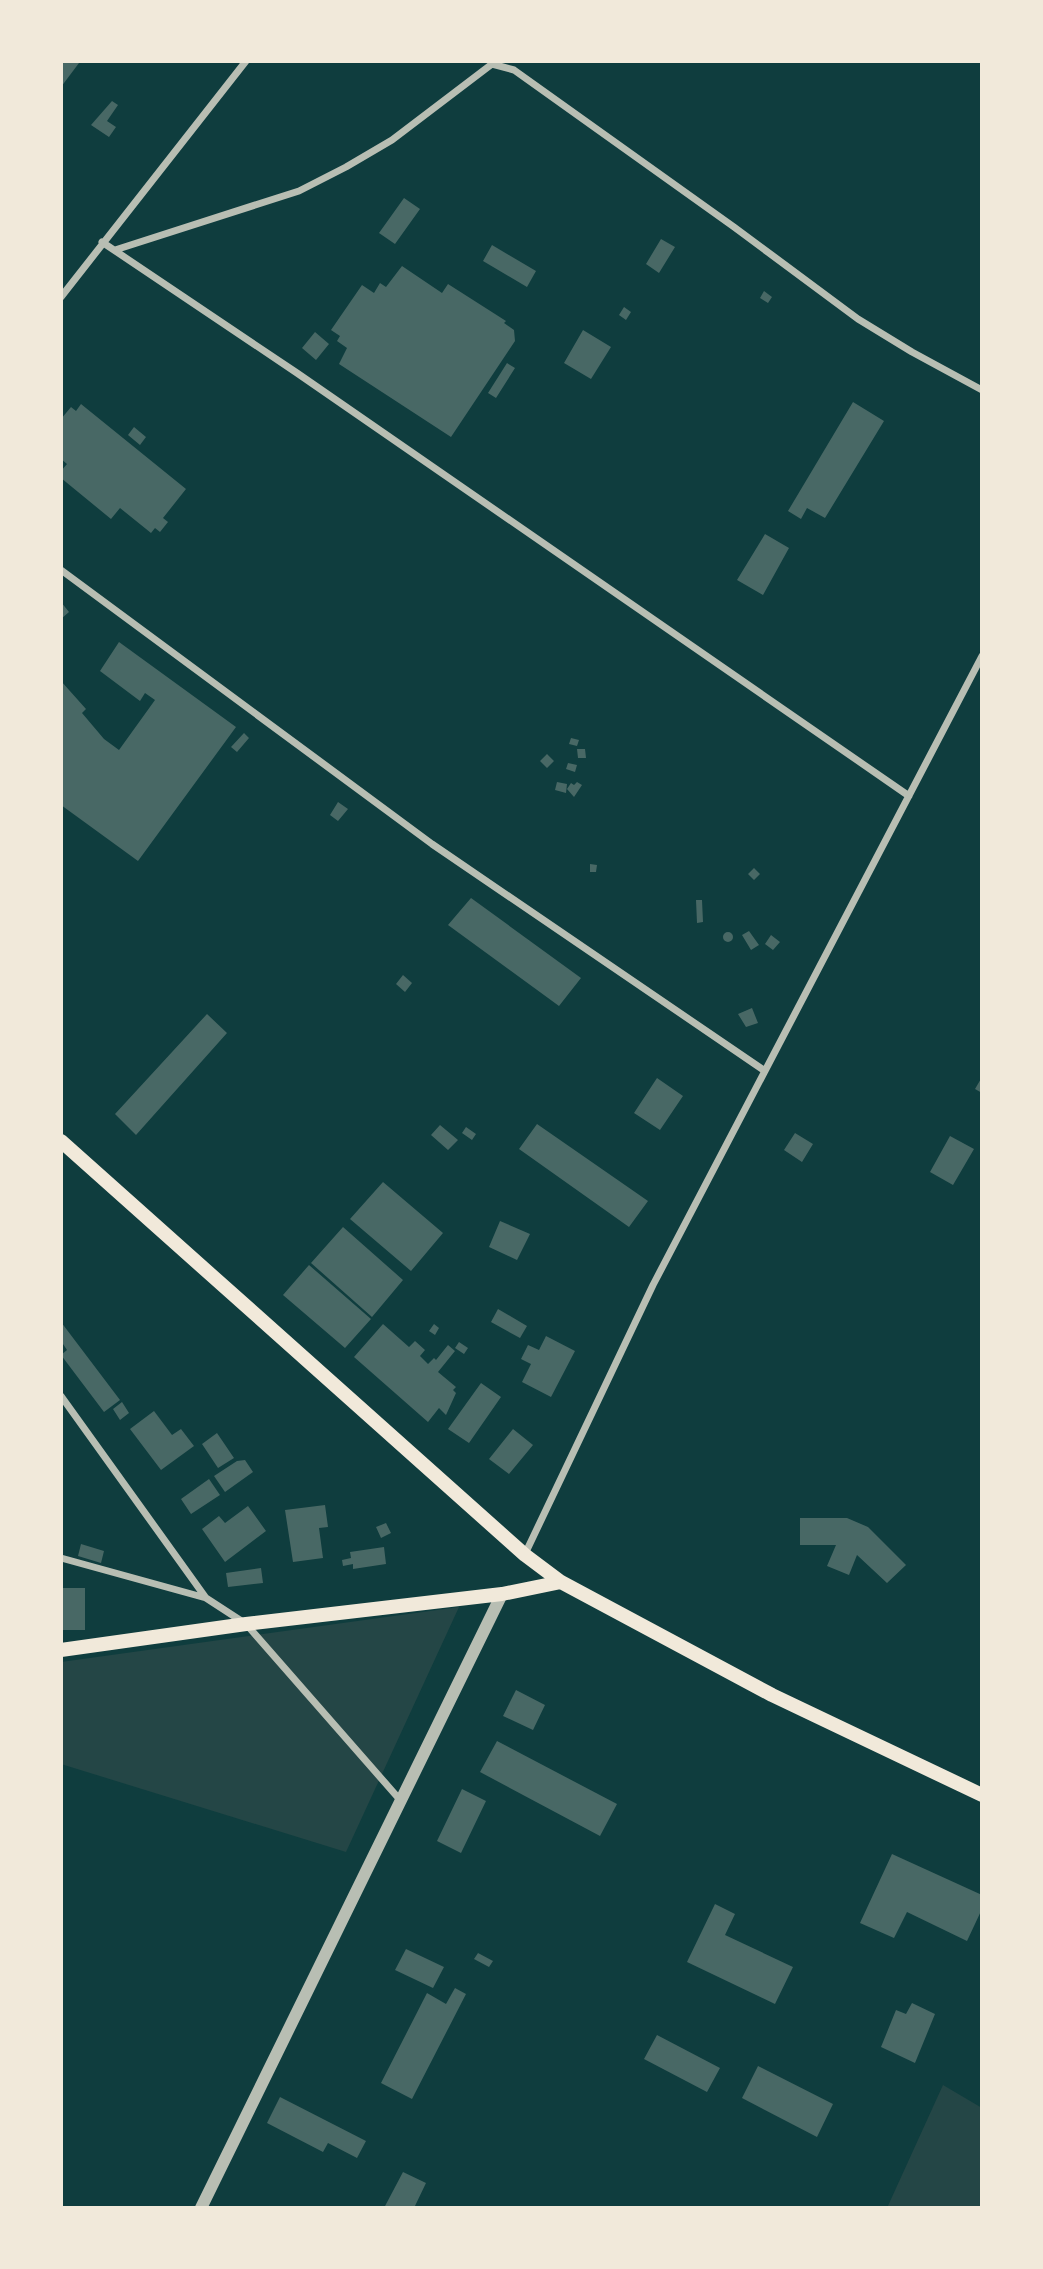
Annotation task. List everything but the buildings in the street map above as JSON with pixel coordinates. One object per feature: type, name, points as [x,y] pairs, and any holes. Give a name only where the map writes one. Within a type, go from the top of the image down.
[{"type":"main road","points":[[61,1142],[525,1555],[561,1583],[772,1695],[982,1795]]},
{"type":"main road","points":[[61,1650],[502,1594],[561,1583]]},
{"type":"street","points":[[61,297],[246,61]]},
{"type":"street","points":[[115,250],[299,191],[391,140],[492,64],[514,70],[858,319],[982,390]]},
{"type":"street","points":[[102,242],[297,373],[909,796]]},
{"type":"street","points":[[61,570],[432,844],[765,1071]]},
{"type":"street","points":[[525,1555],[653,1285],[982,656]]},
{"type":"street","points":[[61,1396],[206,1598]]},
{"type":"street","points":[[61,1558],[206,1598],[246,1625],[402,1802]]},
{"type":"street","points":[[201,2208],[502,1594]]},
{"type":"shaded area","points":[[459,1607],[346,1852],[61,1764],[61,1662]]},
{"type":"shaded area","points":[[943,2085],[982,2108],[982,2208],[887,2208]]}]
